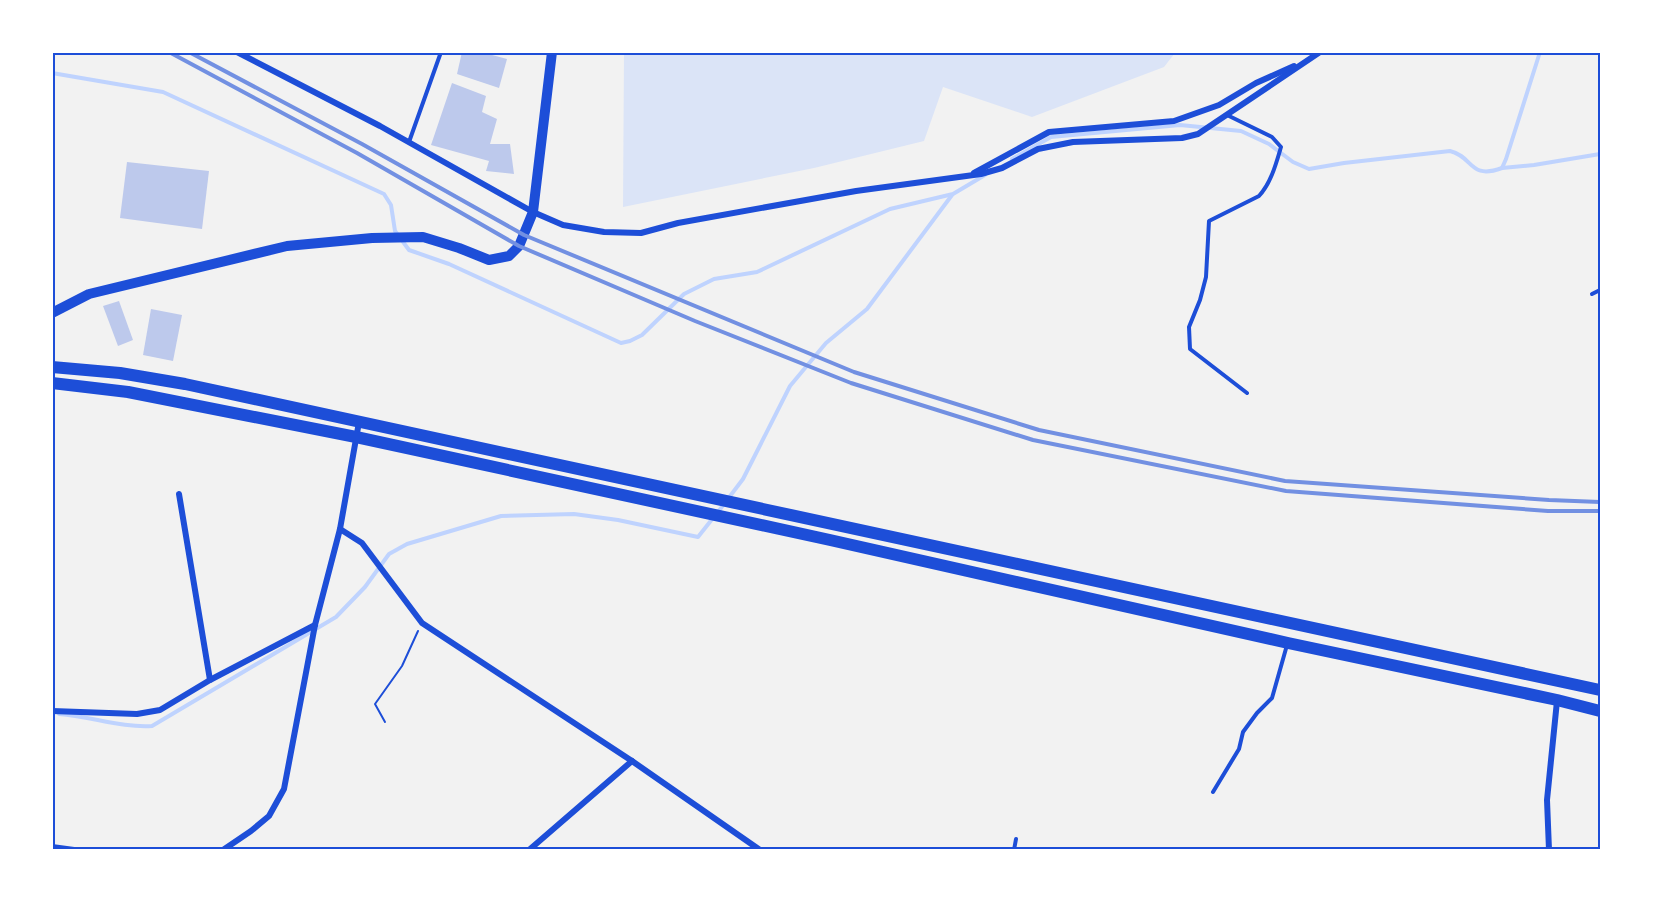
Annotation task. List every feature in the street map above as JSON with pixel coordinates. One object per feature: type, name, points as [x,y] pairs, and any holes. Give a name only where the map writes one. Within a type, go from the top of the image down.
[{"type":"main road","points":[[52,367],[120,373],[185,384],[1600,690]]},
{"type":"main road","points":[[52,383],[128,392],[356,437],[1600,711]]},
{"type":"main road","points":[[1221,628],[1224,610]]},
{"type":"street","points":[[237,52],[380,126],[533,212],[562,225],[604,232],[641,233],[678,222],[823,197],[981,174],[1002,168],[1038,149],[1073,142],[1182,138],[1198,134],[1320,52]]},
{"type":"street","points":[[52,313],[89,294],[287,246],[372,238],[423,237],[489,260],[509,256],[519,246],[533,212],[552,52]]},
{"type":"street","points":[[970,175],[1049,132],[1174,121],[1219,105],[1256,83],[1312,57]]},
{"type":"street","points":[[223,849],[269,816],[284,789],[315,625],[340,529],[359,422]]},
{"type":"street","points":[[179,494],[210,680]]},
{"type":"street","points":[[340,529],[362,543],[422,623],[632,761],[760,849]]},
{"type":"street","points":[[52,711],[137,714],[160,710],[210,680],[315,625]]},
{"type":"street","points":[[1549,849],[1547,800],[1557,700]]},
{"type":"street","points":[[529,849],[632,761]]},
{"type":"street","points":[[52,847],[74,849]]},
{"type":"lane","points":[[409,143],[441,52]]},
{"type":"lane","points":[[1227,115],[1272,137],[1281,147],[1265,189],[1259,196],[1209,221],[1206,277],[1189,327],[1190,349],[1247,393]]},
{"type":"lane","points":[[1592,294],[1600,290]]},
{"type":"lane","points":[[1213,792],[1239,749],[1243,732],[1272,698],[1288,643]]},
{"type":"lane","points":[[1014,849],[1016,839]]},
{"type":"path","points":[[385,722],[375,704],[402,666],[422,623]]},
{"type":"shaded area","points":[[624,52],[1175,53],[1164,67],[1032,117],[943,87],[924,141],[814,168],[623,207]]},
{"type":"building","points":[[462,52],[481,52],[507,59],[499,88],[457,74]]},
{"type":"building","points":[[452,83],[486,96],[482,112],[497,119],[490,144],[510,144],[514,174],[486,171],[489,161],[431,145]]},
{"type":"building","points":[[127,162],[209,171],[202,229],[120,218]]},
{"type":"building","points":[[119,301],[133,340],[118,346],[103,306]]},
{"type":"building","points":[[151,309],[182,315],[173,361],[143,355]]},
{"type":"waterway","points":[[1012,159],[1051,137],[1180,125],[1241,131],[1269,144],[1293,162],[1309,169],[1450,151],[1458,154],[1477,169],[1491,171],[1502,168],[1506,159],[1540,52]]},
{"type":"waterway","points":[[52,73],[163,92],[384,194],[391,205],[395,231],[409,250],[449,264],[621,343],[642,335],[684,294],[714,279],[757,272],[890,209],[953,194],[985,175]]},
{"type":"waterway","points":[[1502,168],[1600,154]]},
{"type":"waterway","points":[[718,512],[743,479],[790,386],[826,343],[867,309],[952,195]]},
{"type":"waterway","points":[[59,714],[129,725],[152,726],[336,617],[365,587],[389,554],[407,544],[501,516],[574,514],[618,520],[698,537],[713,518]]},
{"type":"railway","points":[[169,52],[357,153],[519,246],[695,321],[851,383],[1033,440],[1286,491],[1548,511],[1600,511]]},
{"type":"railway","points":[[189,52],[362,144],[524,235],[854,372],[1039,430],[1285,481],[1600,502]]}]
